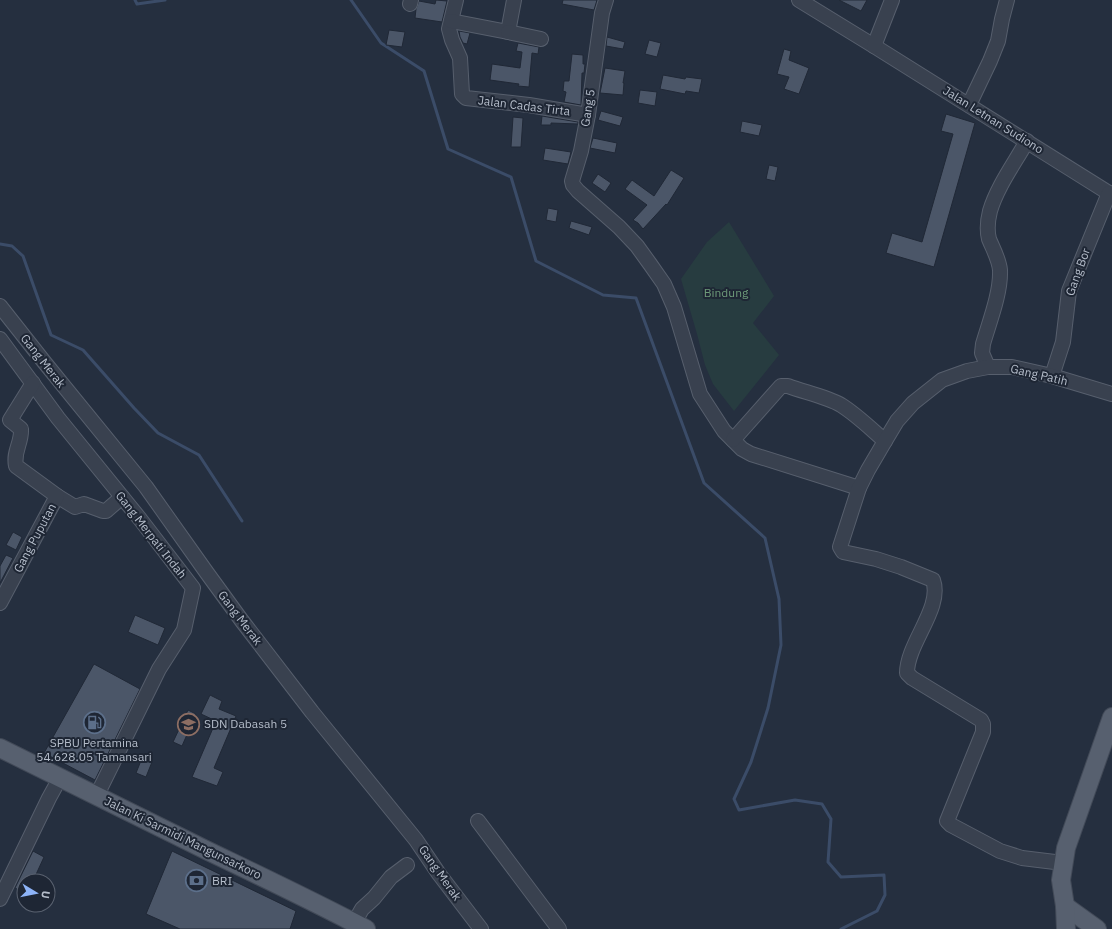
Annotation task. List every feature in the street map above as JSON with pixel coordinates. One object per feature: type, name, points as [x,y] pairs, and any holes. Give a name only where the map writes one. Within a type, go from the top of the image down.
[{"type":"main road","points":[[1066,929],[1065,906],[1060,880],[1066,848],[1112,717]]},
{"type":"main road","name":"Jalan Ki Sarmidi Mangunsarkoro","points":[[0,748],[105,799],[160,828],[313,901],[360,926]]},
{"type":"main road","points":[[1065,906],[1097,929]]},
{"type":"street","name":"Jalan Cadas Tirta","points":[[456,0],[449,29],[460,58],[462,94],[466,98],[529,105],[588,115]]},
{"type":"street","points":[[508,32],[514,0]]},
{"type":"street","name":"Gang 5","points":[[606,0],[602,12],[588,115],[581,151],[572,181],[573,185],[620,227],[637,246],[664,284],[674,307],[700,394],[724,431],[733,440]]},
{"type":"street","name":"Jalan Letnan Sudiono","points":[[799,0],[1110,194]]},
{"type":"street","points":[[874,46],[892,0]]},
{"type":"street","points":[[970,106],[998,41],[1002,19],[1008,0]]},
{"type":"street","points":[[451,21],[541,39]]},
{"type":"street","points":[[988,367],[982,353],[983,344],[998,292],[1000,272],[999,264],[989,237],[988,224],[990,212],[1000,189],[1027,141]]},
{"type":"street","name":"Gang Bor","points":[[1052,376],[1063,342],[1069,291],[1110,194]]},
{"type":"street","name":"Gang Merak","points":[[0,306],[146,487],[242,620],[312,712],[416,840],[439,874],[481,929]]},
{"type":"street","name":"Gang Merpati Indah","points":[[0,339],[58,418],[193,588],[184,630],[159,669],[98,793]]},
{"type":"street","name":"Gang Patih","points":[[1063,863],[1022,858],[1000,851],[950,825],[946,820],[983,732],[983,724],[981,720],[912,678],[907,673],[907,666],[914,646],[934,602],[935,586],[933,580],[901,567],[843,552],[840,547],[859,488],[897,421],[913,403],[942,380],[967,371],[988,367],[1012,367],[1052,376],[1112,394]]},
{"type":"street","name":"Gang Puputan","points":[[0,603],[57,496],[16,466],[14,458],[21,435],[21,429],[5,419],[33,383]]},
{"type":"street","points":[[859,488],[751,454],[733,440],[781,386],[788,386],[833,401],[842,406],[885,441]]},
{"type":"street","points":[[57,496],[75,507],[84,504],[103,511],[106,511],[122,497]]},
{"type":"street","points":[[0,899],[60,778]]},
{"type":"street","points":[[478,821],[559,929]]},
{"type":"street","points":[[360,926],[362,909],[374,898],[390,878],[407,865]]},
{"type":"green space","name":"Bindung","points":[[729,222],[774,296],[753,323],[779,355],[734,411],[713,384],[705,365],[681,279],[707,242]]},
{"type":"building","points":[[436,0],[447,1],[442,22],[415,18],[419,1],[435,4]]},
{"type":"building","points":[[563,0],[597,0],[594,10],[562,4]]},
{"type":"building","points":[[839,0],[867,0],[861,11]]},
{"type":"building","points":[[389,30],[405,32],[402,47],[386,45]]},
{"type":"building","points":[[459,31],[470,33],[467,44],[463,43]]},
{"type":"building","points":[[607,37],[625,42],[623,49],[606,46]]},
{"type":"building","points":[[649,40],[661,43],[657,57],[645,54]]},
{"type":"building","points":[[518,43],[539,47],[538,54],[532,53],[529,87],[490,80],[492,64],[520,68],[522,52],[516,51]]},
{"type":"building","points":[[784,49],[791,51],[789,60],[809,68],[799,94],[784,89],[789,77],[777,74]]},
{"type":"building","points":[[572,54],[583,55],[583,64],[585,64],[584,73],[582,73],[581,105],[564,102],[566,92],[563,91],[564,81],[569,81]]},
{"type":"building","points":[[605,68],[625,71],[623,95],[600,93]]},
{"type":"building","points":[[663,75],[685,79],[686,77],[702,79],[699,93],[686,91],[685,94],[660,89]]},
{"type":"building","points":[[640,90],[657,92],[655,106],[638,103]]},
{"type":"building","points":[[601,111],[623,117],[620,126],[598,120]]},
{"type":"building","points":[[946,114],[975,123],[934,267],[886,253],[892,233],[922,242],[953,134],[941,131]]},
{"type":"building","points":[[542,116],[578,122],[578,124],[551,123],[551,125],[541,125]]},
{"type":"building","points":[[513,117],[523,118],[521,147],[511,147]]},
{"type":"building","points":[[742,121],[762,125],[759,136],[740,132]]},
{"type":"building","points":[[593,138],[617,143],[615,153],[590,148]]},
{"type":"building","points":[[545,148],[571,152],[568,164],[543,160]]},
{"type":"building","points":[[769,165],[778,167],[775,181],[766,179]]},
{"type":"building","points":[[671,170],[684,178],[667,205],[666,204],[643,229],[633,220],[647,205],[625,189],[632,180],[654,196]]},
{"type":"building","points":[[598,174],[611,183],[605,192],[592,183]]},
{"type":"building","points":[[548,208],[558,210],[556,222],[546,220]]},
{"type":"building","points":[[571,221],[592,227],[589,235],[569,228]]},
{"type":"building","points":[[13,532],[22,537],[16,550],[6,545]]},
{"type":"building","points":[[6,555],[13,558],[0,583],[0,566]]},
{"type":"building","points":[[135,615],[165,628],[158,645],[128,632]]},
{"type":"building","name":"SPBU Pertamina 54.628.05 Tamansari","points":[[94,664],[140,689],[95,780],[44,753]]},
{"type":"building","points":[[210,695],[222,701],[219,709],[236,716],[214,768],[223,772],[217,786],[192,777],[216,721],[201,714]]},
{"type":"building","points":[[188,710],[196,714],[182,746],[173,742]]},
{"type":"building","points":[[142,758],[152,762],[146,777],[136,773]]},
{"type":"building","points":[[33,851],[44,857],[37,873],[22,873]]},
{"type":"building","name":"BRI","points":[[172,851],[296,911],[290,929],[180,929],[146,914]]},
{"type":"waterway","points":[[135,0],[137,4],[165,0]]},
{"type":"waterway","points":[[351,0],[381,43],[424,71],[448,149],[511,177],[536,261],[603,295],[636,298],[704,483],[765,538],[779,599],[781,645],[768,708],[751,762],[734,799],[739,810],[795,800],[822,804],[831,819],[828,862],[841,877],[884,875],[885,895],[877,911],[841,929]]},
{"type":"waterway","points":[[0,244],[12,246],[23,256],[51,335],[83,350],[158,433],[199,455],[242,521]]},
{"type":"place","name":"SPBU Pertamina 54.628.05 Tamansari","points":[[94,722]]},
{"type":"place","name":"SDN Dabasah 5","points":[[188,724]]},
{"type":"place","name":"BRI","points":[[197,881]]}]
